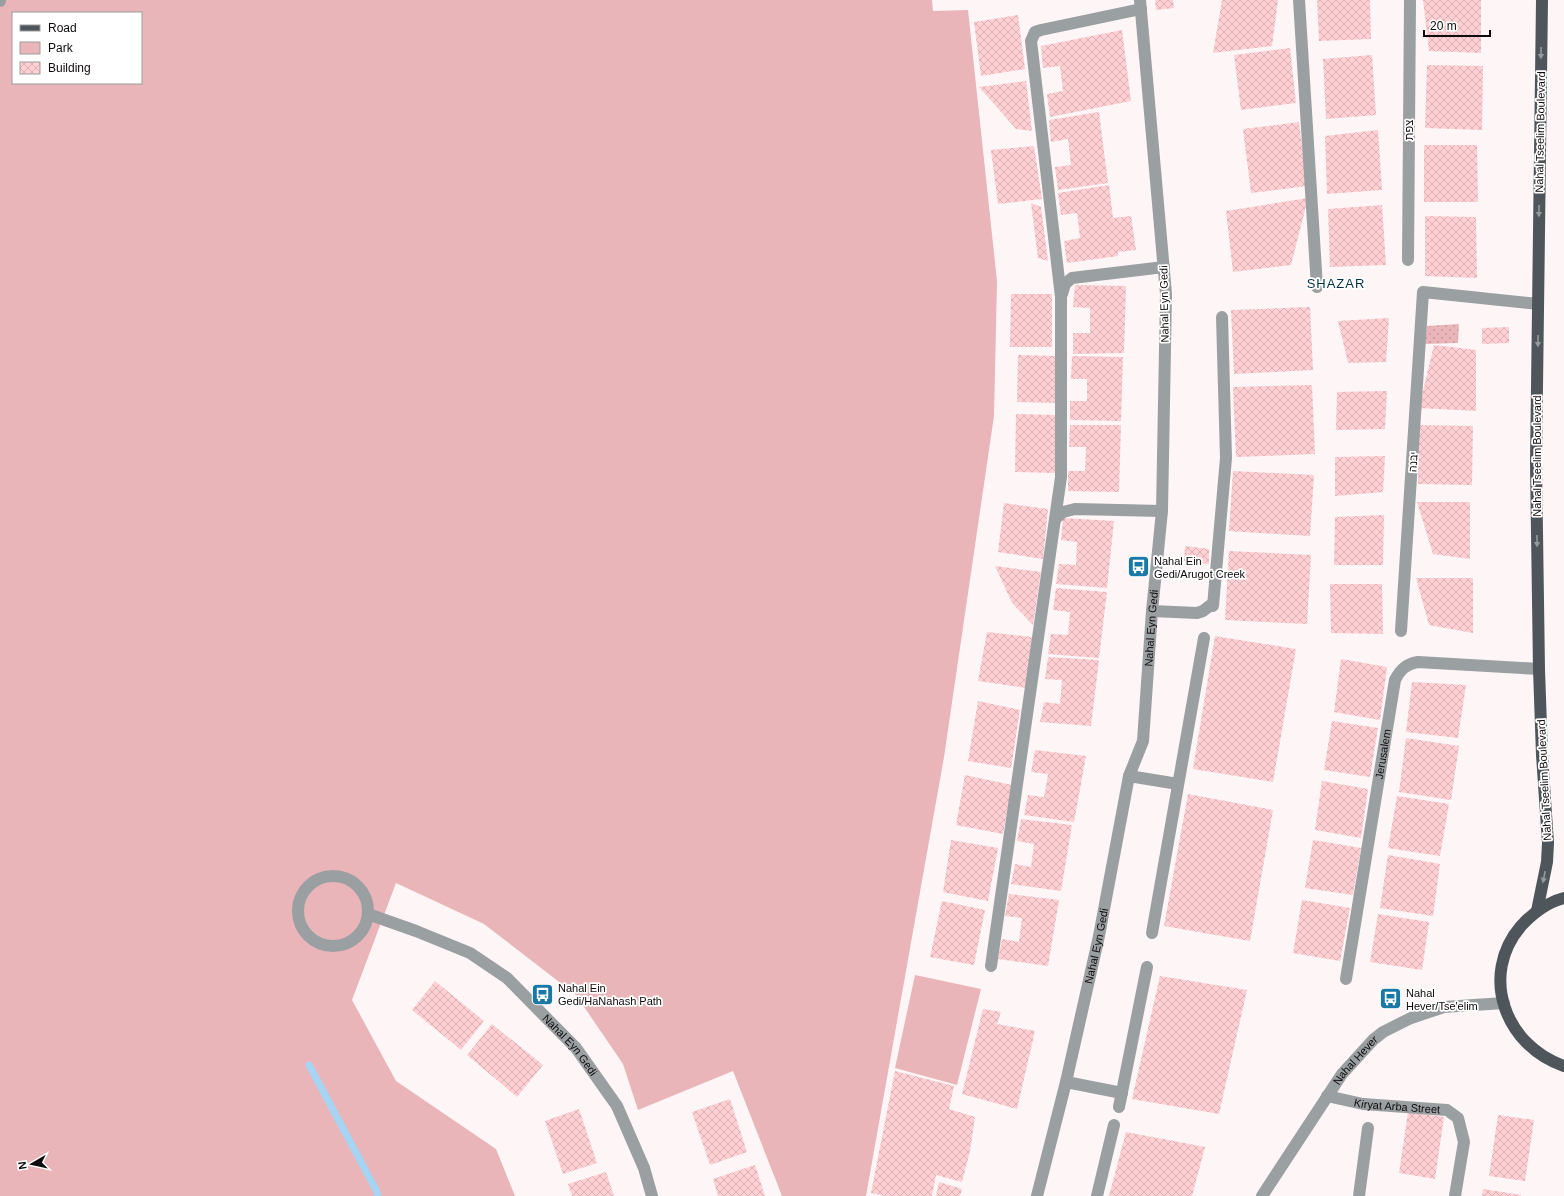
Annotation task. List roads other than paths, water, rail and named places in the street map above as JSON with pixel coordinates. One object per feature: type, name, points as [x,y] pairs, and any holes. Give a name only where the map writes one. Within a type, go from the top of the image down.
[{"type":"main road","name":"Nahal Tseelim Boulevard","points":[[1536,911],[1547,862],[1548,843],[1542,755],[1536,464],[1542,0]]},
{"type":"main road","points":[[1564,898],[1536,911],[1518,929],[1506,952],[1501,977],[1501,990],[1504,1003],[1512,1024],[1525,1043],[1543,1057],[1564,1066]]},
{"type":"street","points":[[1300,0],[1317,287]]},
{"type":"street","name":"צפת","points":[[1408,260],[1410,0]]},
{"type":"street","points":[[991,966],[1061,477],[1061,297],[1031,41],[1035,32],[1041,30],[1141,5]]},
{"type":"street","name":"Nahal Eyn Gedi","points":[[1037,1196],[1066,1082],[1099,936],[1128,776],[1143,741],[1152,611],[1162,512],[1166,294],[1141,5]]},
{"type":"street","points":[[1061,297],[1064,284],[1072,278],[1164,267]]},
{"type":"street","name":"יבנה","points":[[1401,631],[1424,292],[1538,304]]},
{"type":"street","points":[[1152,611],[1197,613],[1203,611],[1212,604],[1213,606],[1226,458],[1222,317]]},
{"type":"street","points":[[1056,520],[1063,512],[1075,510],[1162,512]]},
{"type":"street","points":[[1152,933],[1204,638]]},
{"type":"street","name":"Jerusalem","points":[[1346,978],[1395,680],[1399,673],[1410,663],[1418,662],[1540,669]]},
{"type":"street","points":[[1128,776],[1178,784]]},
{"type":"street","points":[[331,876],[343,877],[354,882],[362,891],[367,902],[368,914],[366,925],[360,935],[350,942],[340,946],[329,947],[318,944],[308,937],[301,928],[298,917],[298,905],[302,894],[309,884],[319,878],[331,876]]},
{"type":"street","name":"Nahal Eyn Gedi","points":[[368,914],[416,930],[470,954],[508,978],[576,1048],[617,1106],[644,1168],[652,1196]]},
{"type":"street","points":[[1119,1107],[1147,967]]},
{"type":"street","name":"Nahal Hever","points":[[1264,1195],[1342,1074],[1373,1040],[1384,1032],[1412,1018],[1444,1007],[1504,1003]]},
{"type":"street","points":[[1066,1082],[1122,1093]]},
{"type":"street","name":"Kiryat Arba Street","points":[[1327,1096],[1363,1104],[1447,1110],[1458,1118],[1464,1142],[1455,1196]]},
{"type":"street","points":[[1097,1196],[1114,1125]]},
{"type":"street","points":[[1359,1196],[1368,1128]]},
{"type":"waterway","points":[[309,1065],[378,1196]]},
{"type":"place","name":"Nahal Ein Gedi/Arugot Creek","points":[[1139,567]]},
{"type":"place","name":"Nahal Ein Gedi/HaNahash Path","points":[[543,994]]},
{"type":"place","name":"Nahal Hever/Tse'elim","points":[[1391,999]]},
{"type":"district","name":"SHAZAR","points":[[1336,283]]}]
